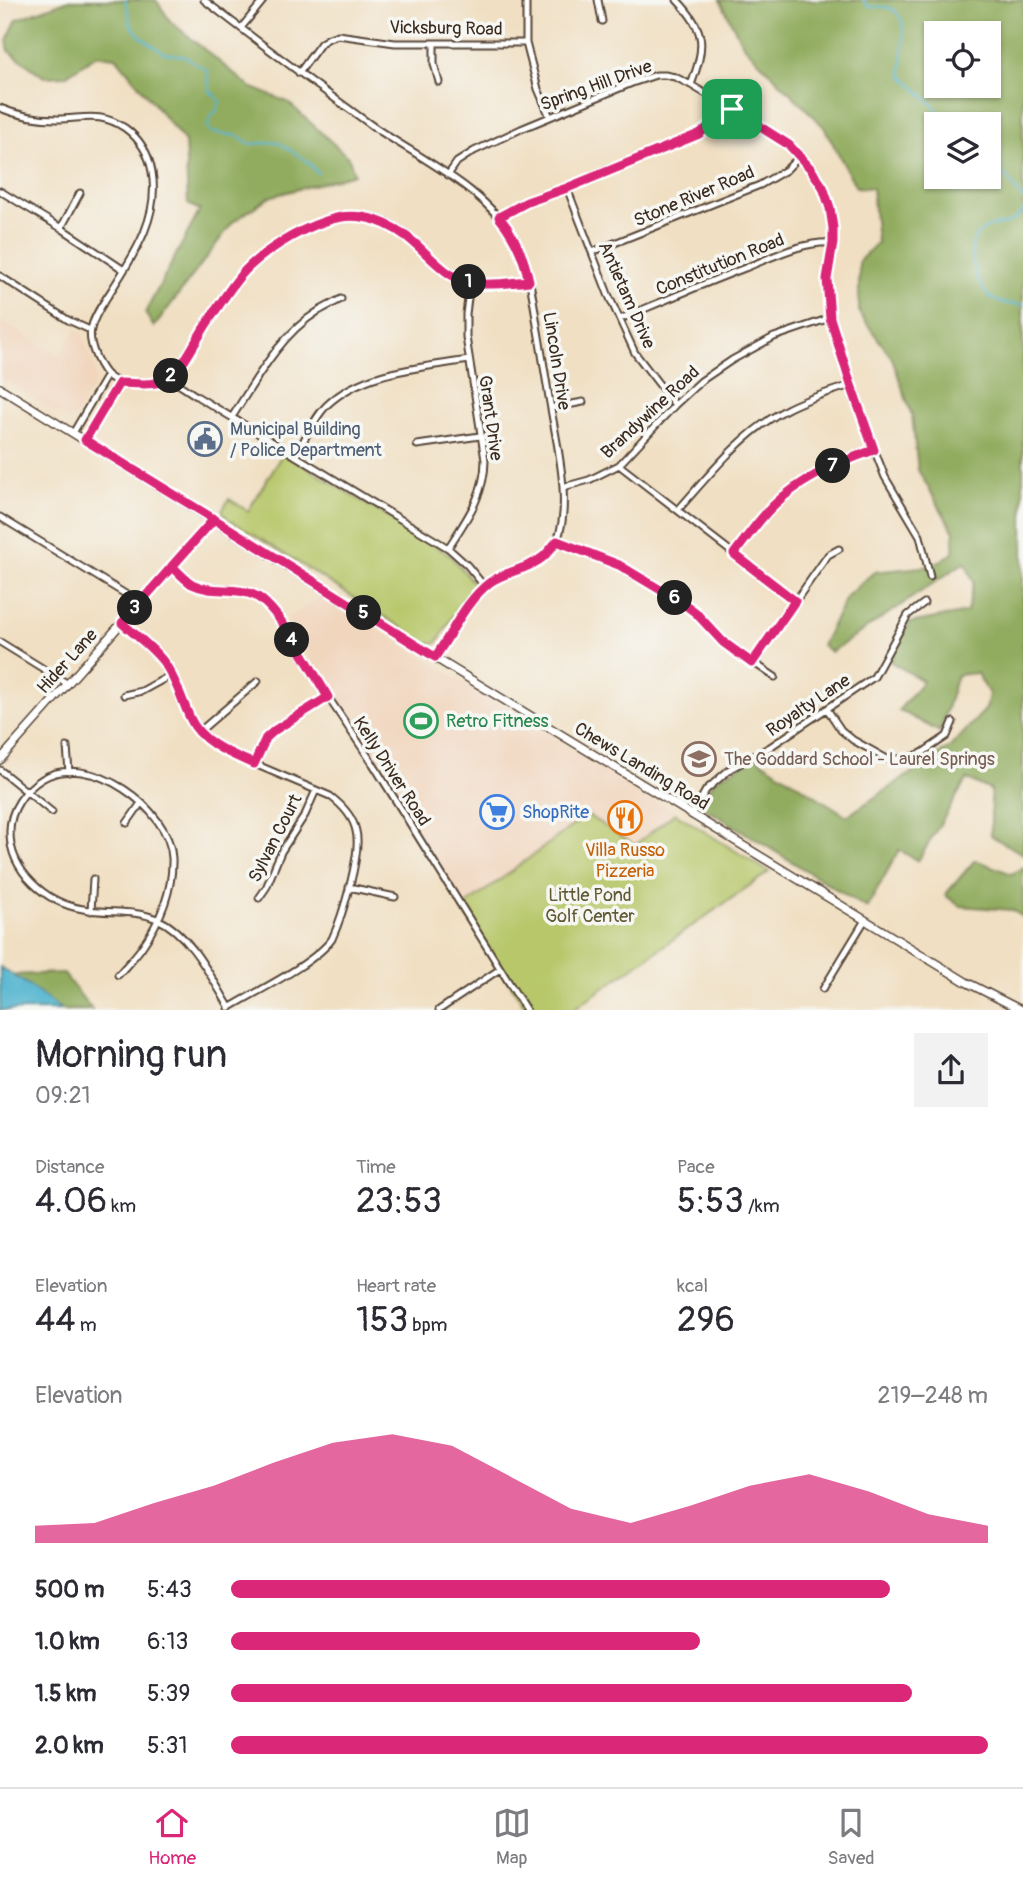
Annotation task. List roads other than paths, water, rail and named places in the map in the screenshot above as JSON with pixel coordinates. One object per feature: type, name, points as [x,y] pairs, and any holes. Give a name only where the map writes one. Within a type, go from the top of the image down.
[{"type":"main road","name":"Chews Landing Road","points":[[0,388],[692,815],[967,982],[1021,1010]]},
{"type":"main road","name":"Hider Lane","points":[[0,761],[214,519]]},
{"type":"street","name":"Lincoln Drive","points":[[204,0],[299,73],[474,192],[507,227],[525,263],[551,408],[563,487],[562,524],[557,541]]},
{"type":"street","points":[[526,0],[526,43],[538,89],[550,117]]},
{"type":"street","points":[[598,0],[603,21]]},
{"type":"street","points":[[677,0],[696,23],[701,39],[700,61],[691,85]]},
{"type":"street","points":[[241,28],[263,1]]},
{"type":"street","name":"Vicksburg Road","points":[[299,73],[321,43],[338,35],[395,43],[526,43]]},
{"type":"street","points":[[434,44],[434,64],[439,82]]},
{"type":"street","name":"Spring Hill Drive","points":[[447,175],[457,162],[474,151],[656,75],[676,77],[789,145],[823,187],[830,208],[833,243],[827,279],[830,318],[874,450],[893,494],[920,536],[930,577]]},
{"type":"street","points":[[0,107],[16,115],[42,119],[82,116],[103,118],[134,134],[143,146],[153,175],[152,209],[148,225],[97,312],[90,330],[92,346],[107,375],[119,383],[155,383],[169,378],[242,274],[289,238],[327,220],[345,216],[380,220],[399,229],[451,275],[470,283],[529,281]]},
{"type":"street","points":[[499,217],[527,202],[699,134],[732,109]]},
{"type":"street","name":"Stone River Road","points":[[592,252],[760,185],[786,170],[800,156]]},
{"type":"street","name":"Antietam Drive","points":[[567,188],[635,353],[675,405]]},
{"type":"street","points":[[0,191],[124,270]]},
{"type":"street","points":[[61,228],[80,193]]},
{"type":"street","name":"Constitution Road","points":[[620,319],[790,251],[813,243],[833,243]]},
{"type":"street","points":[[0,276],[68,320],[90,330]]},
{"type":"street","name":"Grant Drive","points":[[448,548],[476,504],[485,474],[469,360],[466,314],[470,283]]},
{"type":"street","points":[[232,417],[269,360],[290,334],[316,312],[341,299]]},
{"type":"street","name":"Brandywine Road","points":[[563,487],[589,480],[620,465],[675,405],[732,360],[774,337],[830,318]]},
{"type":"street","points":[[296,455],[325,407],[344,391],[370,379],[469,360]]},
{"type":"street","points":[[73,433],[107,375]]},
{"type":"street","points":[[169,378],[448,548],[485,587]]},
{"type":"street","points":[[85,440],[119,383]]},
{"type":"street","points":[[678,510],[715,466],[754,431],[785,410],[851,385]]},
{"type":"street","points":[[551,408],[583,402]]},
{"type":"street","points":[[417,445],[480,436]]},
{"type":"street","points":[[734,554],[773,505],[792,489],[839,464],[874,450]]},
{"type":"street","points":[[620,465],[795,601]]},
{"type":"street","points":[[0,517],[140,603]]},
{"type":"street","points":[[435,657],[466,607],[485,587],[492,581],[543,558],[557,541],[619,565],[684,604],[723,642],[775,677]]},
{"type":"street","points":[[752,663],[828,555],[839,549]]},
{"type":"street","name":"Kelly Driver Road","points":[[172,566],[190,582],[201,587],[254,594],[268,604],[373,764],[526,1010]]},
{"type":"street","name":"Royalty Lane","points":[[692,815],[706,790],[730,768],[770,747],[874,677],[908,615],[924,603]]},
{"type":"street","points":[[118,975],[142,948],[158,919],[166,900],[171,880],[172,856],[166,833],[156,816],[141,803],[101,777],[80,770],[44,777],[26,790],[10,823],[12,849],[17,862],[30,880],[43,893],[80,909],[117,911],[158,919],[193,949],[228,1009],[319,953],[332,939],[349,887],[356,849],[356,829],[343,806],[330,796],[229,753],[200,732],[191,721],[165,664],[122,623]]},
{"type":"street","points":[[0,642],[68,684]]},
{"type":"street","points":[[124,695],[142,691],[171,674]]},
{"type":"street","points":[[200,732],[258,681]]},
{"type":"street","points":[[254,764],[266,738],[328,697]]},
{"type":"street","points":[[827,709],[841,730],[887,760],[907,759],[922,753],[947,736],[953,722]]},
{"type":"street","points":[[67,747],[69,772]]},
{"type":"street","points":[[0,770],[52,812]]},
{"type":"street","name":"Sylvan Court","points":[[259,898],[267,888],[281,852],[305,815],[316,790]]},
{"type":"street","points":[[127,823],[141,803]]},
{"type":"street","points":[[91,911],[93,878]]},
{"type":"street","points":[[349,887],[395,897]]},
{"type":"street","points":[[822,989],[865,920]]},
{"type":"street","points":[[439,1010],[500,969]]},
{"type":"water","points":[[0,967],[27,984],[62,1010],[0,1010]]},
{"type":"waterway","points":[[125,0],[130,24],[141,37],[164,53],[184,56],[207,70],[210,91],[220,101],[217,110],[209,119],[208,128],[211,132],[238,136],[250,144],[278,142],[307,161],[318,173]]},
{"type":"waterway","points":[[863,0],[869,7],[886,7],[900,17],[904,36],[902,75],[939,112]]},
{"type":"waterway","points":[[1001,170],[1023,199]]},
{"type":"waterway","points":[[1023,210],[1012,221],[980,232],[972,247],[976,276],[991,298],[1002,303],[1023,305]]},
{"type":"place","name":"Municipal Building / Police Department","points":[[205,439]]},
{"type":"place","name":"Retro Fitness","points":[[421,721]]},
{"type":"place","name":"The Goddard School - Laurel Springs","points":[[699,759]]},
{"type":"place","name":"ShopRite","points":[[497,812]]},
{"type":"place","name":"Villa Russo Pizzeria","points":[[625,818]]},
{"type":"park label","name":"Little Pond Golf Center","points":[[590,905]]}]
